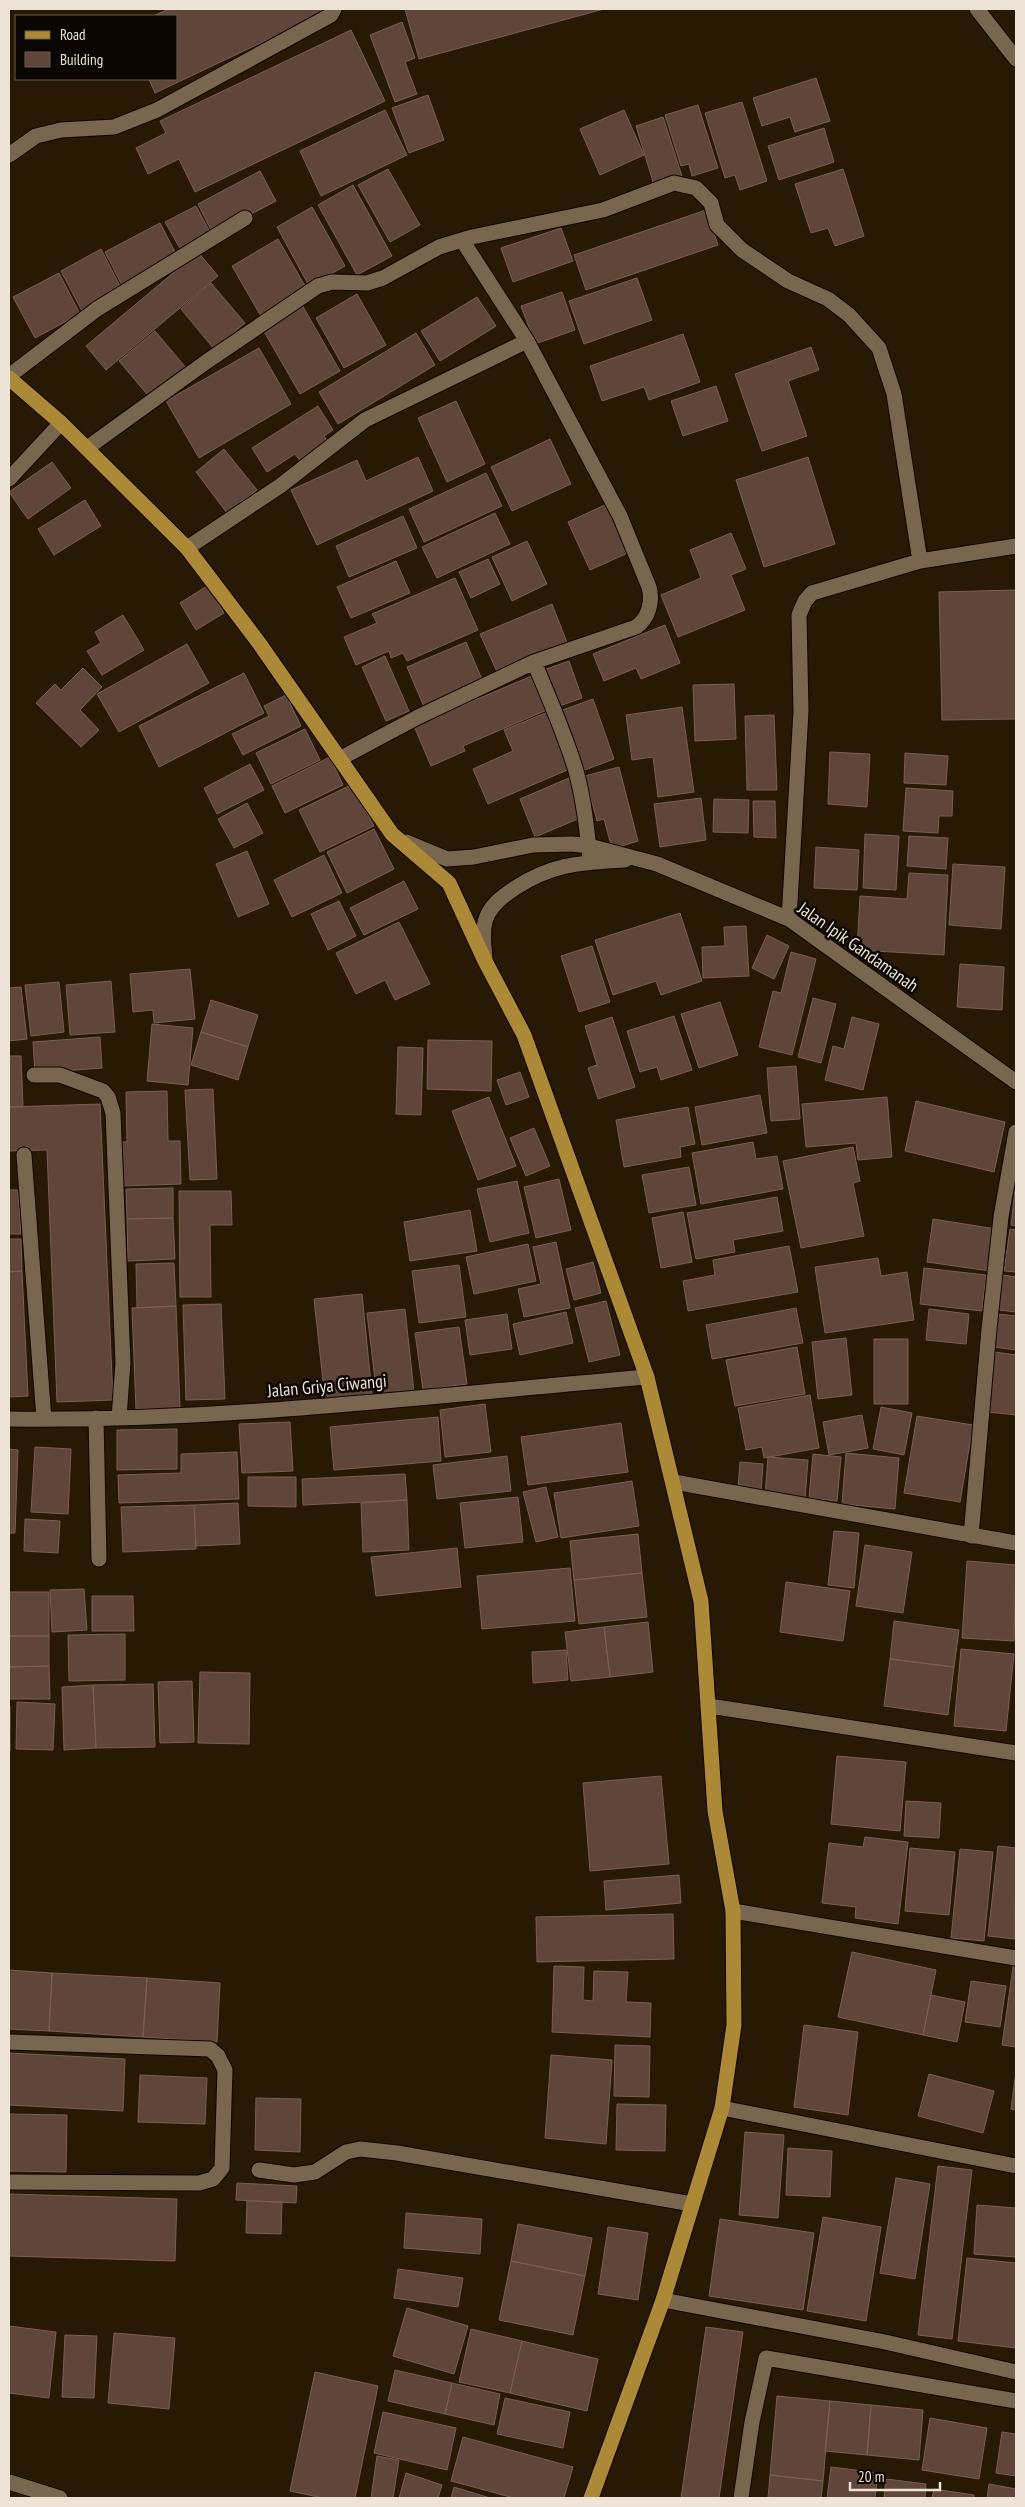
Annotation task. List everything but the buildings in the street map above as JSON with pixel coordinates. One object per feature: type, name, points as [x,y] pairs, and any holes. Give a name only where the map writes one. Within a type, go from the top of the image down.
[{"type":"main road","points":[[9,377],[61,423],[187,548],[341,758],[392,834],[449,883],[485,961],[524,1035],[647,1377],[674,1482],[701,1601],[715,1811],[733,1911],[734,2025],[722,2108],[663,2300],[591,2498]]},
{"type":"street","points":[[9,155],[36,136],[61,130],[114,127],[157,110],[331,15],[334,9]]},
{"type":"street","points":[[977,9],[1016,59]]},
{"type":"street","points":[[87,448],[206,362],[318,286],[332,282],[367,283],[382,278],[431,251],[462,240],[602,210],[674,183],[696,188],[711,203],[717,225],[742,250],[788,282],[828,299],[849,315],[879,348],[894,394],[920,561]]},
{"type":"street","points":[[9,377],[97,309],[245,218]]},
{"type":"street","points":[[341,758],[418,717],[534,662],[636,627],[644,622],[652,598],[649,586],[620,516],[527,341],[462,240]]},
{"type":"street","points":[[187,548],[280,486],[365,420],[527,341]]},
{"type":"street","points":[[9,479],[61,423]]},
{"type":"street","points":[[789,919],[801,711],[799,615],[805,601],[812,593],[920,561],[1016,546]]},
{"type":"street","points":[[534,662],[560,724],[576,772],[585,811],[591,862]]},
{"type":"street","name":"Jalan Ipik Gandamanah","points":[[392,834],[413,846],[447,860],[474,857],[533,845],[589,846],[657,864],[789,919],[1016,1082]]},
{"type":"street","name":"Jalan Ipik Gandamanah","points":[[485,961],[484,932],[487,915],[494,905],[534,876],[562,865],[636,859]]},
{"type":"street","points":[[34,1075],[60,1075],[103,1091],[108,1097],[113,1113],[123,1363],[119,1418]]},
{"type":"street","points":[[971,1536],[999,1236],[1016,1132]]},
{"type":"street","points":[[24,1154],[44,1420]]},
{"type":"street","name":"Jalan Griya Ciwangi","points":[[9,1419],[44,1420],[202,1415],[334,1407],[406,1398],[647,1377]]},
{"type":"street","points":[[96,1418],[99,1559]]},
{"type":"street","points":[[674,1482],[1016,1543]]},
{"type":"street","points":[[708,1706],[1016,1752]]},
{"type":"street","points":[[733,1911],[1016,1958]]},
{"type":"street","points":[[9,2042],[210,2049],[218,2056],[225,2070],[222,2168],[213,2179],[199,2183],[9,2182]]},
{"type":"street","points":[[722,2108],[1016,2166]]},
{"type":"street","points":[[259,2170],[294,2175],[315,2172],[346,2152],[360,2149],[397,2153],[692,2204]]},
{"type":"street","points":[[663,2300],[885,2342],[1016,2372]]},
{"type":"street","points":[[741,2498],[752,2422],[766,2358],[1016,2401]]},
{"type":"street","points":[[9,2482],[60,2498]]}]
